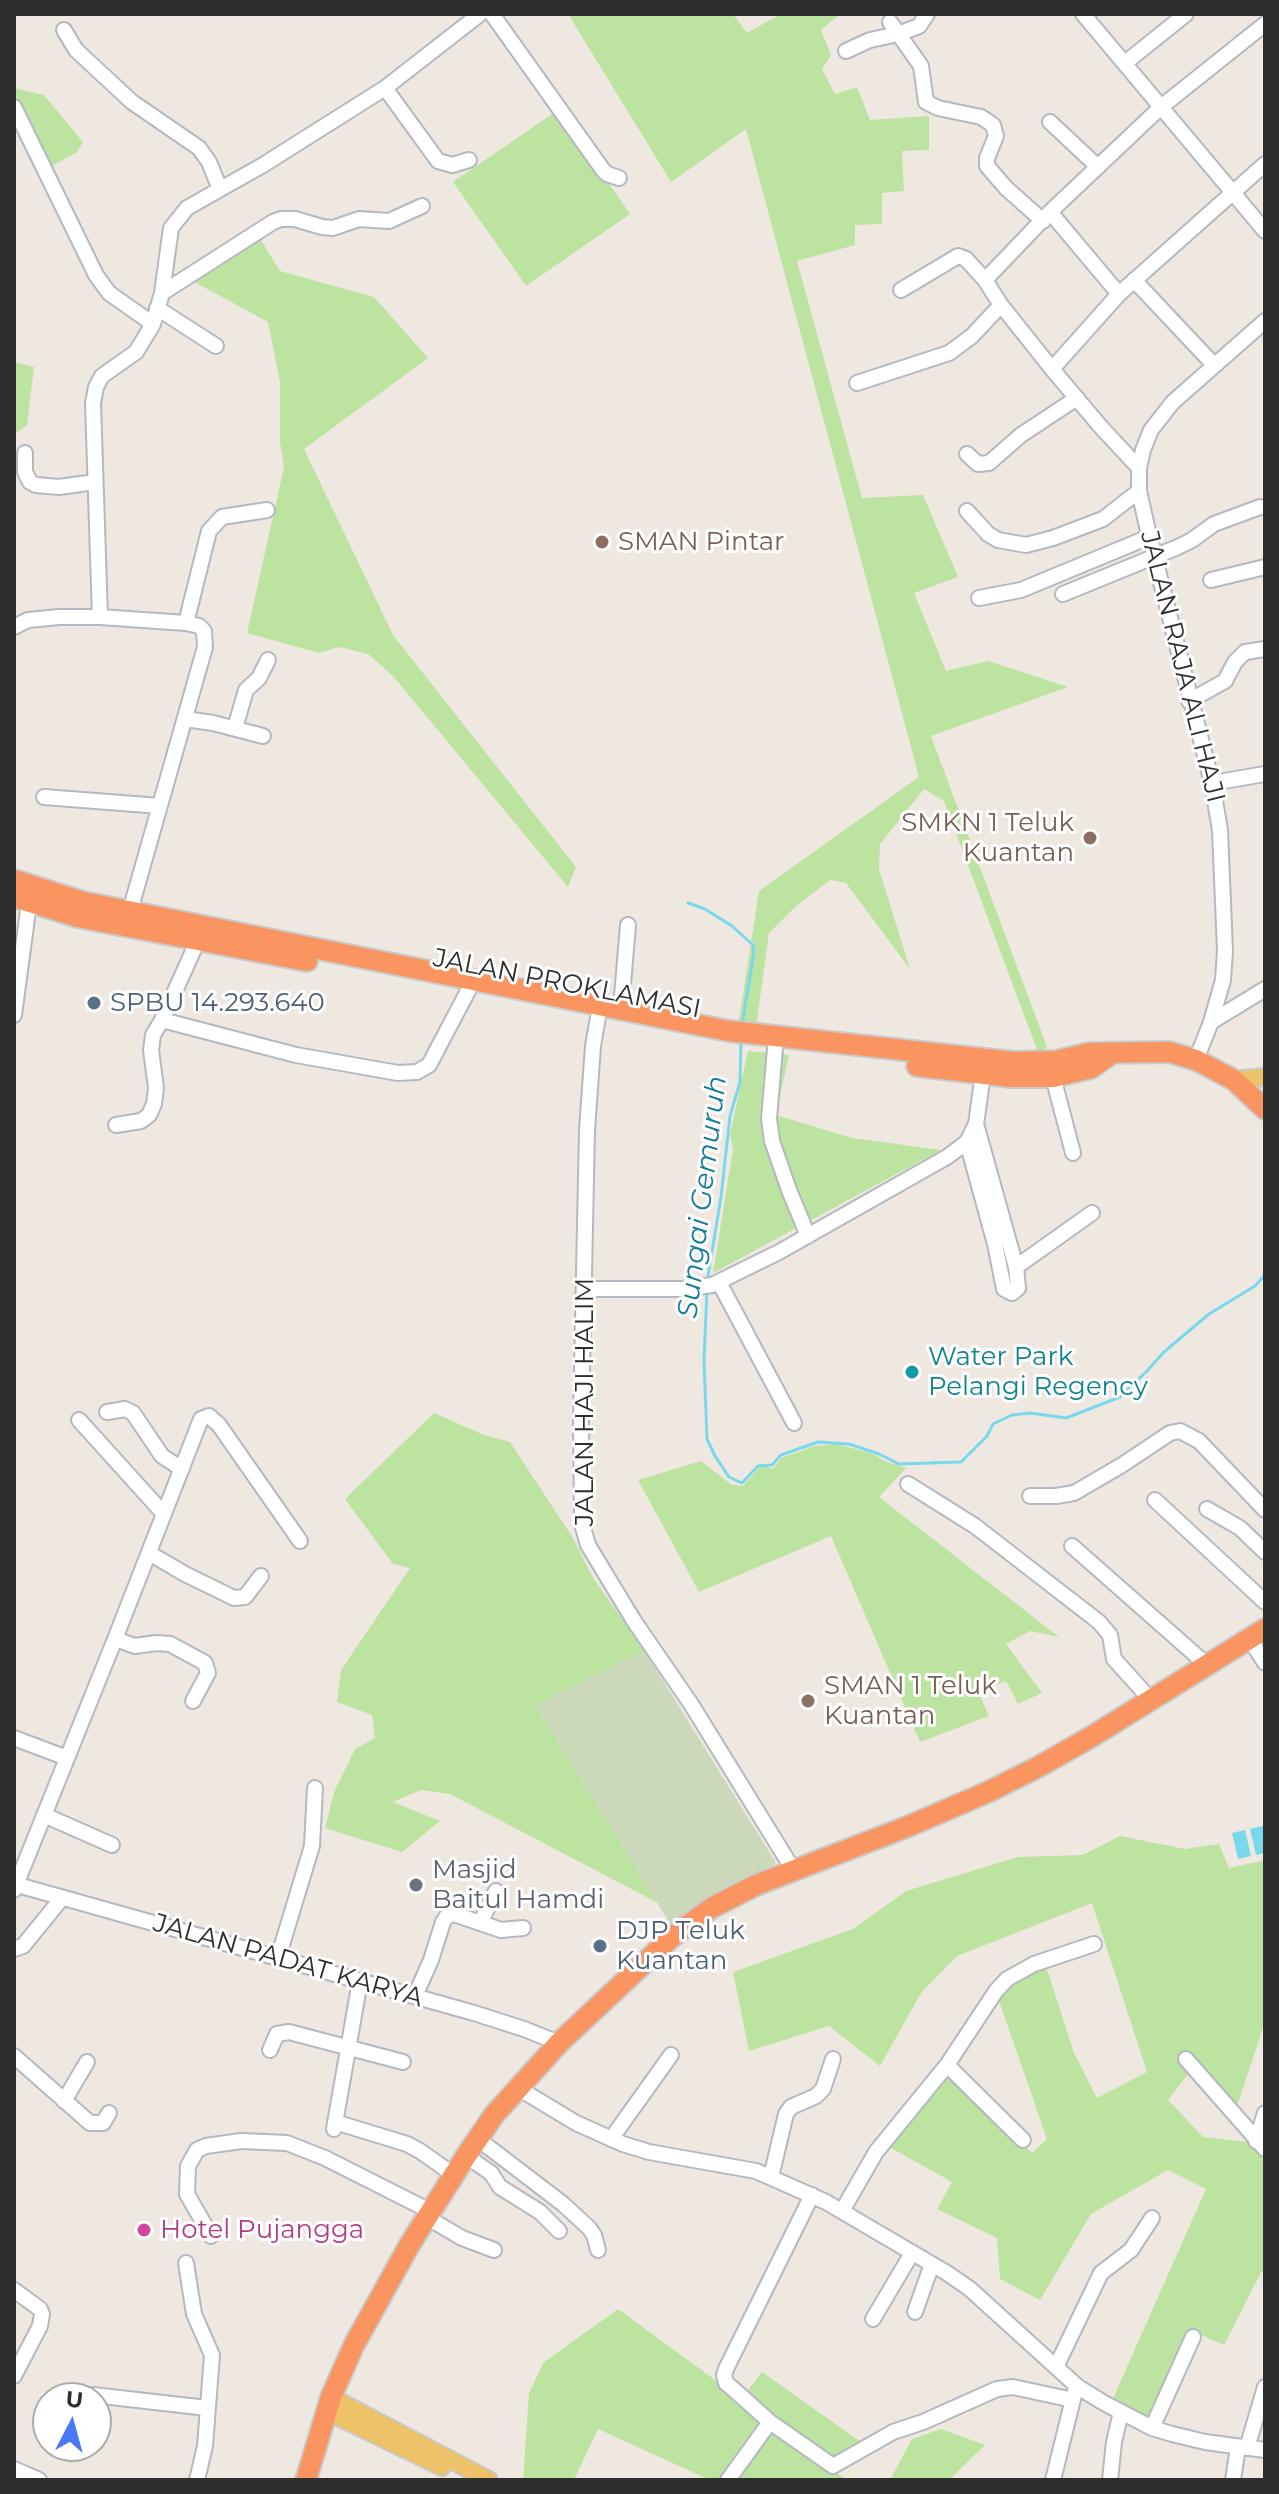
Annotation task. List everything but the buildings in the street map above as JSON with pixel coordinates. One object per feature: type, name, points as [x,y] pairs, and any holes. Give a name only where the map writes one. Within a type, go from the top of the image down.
[{"type":"highway","name":"JALAN PROKLAMASI","points":[[14,880],[83,902],[130,911],[246,943],[598,1017],[752,1040],[1053,1077],[1091,1068],[1111,1054]]},
{"type":"highway","name":"JALAN PROKLAMASI","points":[[22,900],[78,917],[198,940],[246,943],[621,1008],[678,1027]]},
{"type":"highway","name":"JALAN PROKLAMASI","points":[[776,1042],[983,1074],[1090,1053],[1169,1052],[1196,1060],[1234,1080],[1261,1100]]},
{"type":"highway","points":[[306,2480],[329,2404],[354,2345],[410,2244],[472,2147],[494,2115],[559,2043],[673,1936],[756,1885],[988,1792],[1052,1760],[1257,1634]]},
{"type":"main road","points":[[1234,1080],[1265,1077]]},
{"type":"main road","points":[[329,2404],[468,2480]]},
{"type":"main road","points":[[329,2404],[489,2480]]},
{"type":"street","points":[[100,617],[93,403],[102,376],[136,352],[153,324],[162,293],[171,228],[187,208],[263,165],[385,88],[480,14]]},
{"type":"street","points":[[492,14],[603,170],[619,178]]},
{"type":"street","points":[[846,51],[894,28],[919,26],[927,14]]},
{"type":"street","points":[[1125,63],[1186,14]]},
{"type":"street","points":[[1087,16],[1265,231]]},
{"type":"street","points":[[985,280],[1161,107],[1265,24]]},
{"type":"street","points":[[894,28],[921,66],[926,102],[938,108],[981,117],[993,125],[996,136],[987,166],[1006,188],[1047,216],[1119,294]]},
{"type":"street","points":[[64,30],[76,50],[132,102],[199,148],[209,162],[220,189]]},
{"type":"street","points":[[385,88],[438,161],[452,165],[469,160]]},
{"type":"street","points":[[14,107],[96,275],[109,293],[153,324]]},
{"type":"street","points":[[1050,122],[1098,167]]},
{"type":"street","points":[[1052,369],[1119,294],[1265,164]]},
{"type":"street","points":[[162,293],[281,219],[333,228],[359,219],[389,221],[422,206]]},
{"type":"street","points":[[901,290],[958,256],[966,259],[1052,369],[1139,468]]},
{"type":"street","points":[[1134,280],[1214,365]]},
{"type":"street","points":[[857,383],[949,353],[963,344],[1001,305]]},
{"type":"street","points":[[157,308],[216,346]]},
{"type":"street","name":"JALAN RAJA ALI HAJI","points":[[1196,1060],[1223,980],[1223,857],[1212,783],[1149,537],[1139,491],[1139,468],[1151,430],[1173,402],[1265,321]]},
{"type":"street","points":[[967,454],[978,464],[989,463],[1021,435],[1077,398]]},
{"type":"street","points":[[25,453],[27,478],[36,485],[59,487],[95,482]]},
{"type":"street","points":[[967,511],[988,534],[998,540],[1026,545],[1103,519],[1139,491]]},
{"type":"street","points":[[1063,594],[1192,540],[1214,524],[1260,507]]},
{"type":"street","points":[[186,623],[209,531],[222,517],[267,510]]},
{"type":"street","points":[[979,598],[1021,590],[1149,537]]},
{"type":"street","points":[[1211,580],[1265,567]]},
{"type":"street","points":[[14,627],[28,620],[100,617],[186,623],[199,626],[204,631],[206,638],[185,719],[130,911]]},
{"type":"street","points":[[1189,701],[1225,681],[1235,662],[1245,652],[1265,649]]},
{"type":"street","points":[[235,728],[246,690],[259,678],[268,660]]},
{"type":"street","points":[[185,719],[263,736]]},
{"type":"street","points":[[1212,783],[1265,774]]},
{"type":"street","points":[[44,797],[160,806]]},
{"type":"street","points":[[14,1015],[22,900]]},
{"type":"street","points":[[621,1008],[628,925]]},
{"type":"street","points":[[116,1125],[141,1121],[149,1115],[154,1104],[153,1035],[198,940]]},
{"type":"street","points":[[1211,1022],[1265,989]]},
{"type":"street","points":[[162,1020],[296,1055],[398,1073],[417,1072],[429,1065],[468,991]]},
{"type":"street","name":"JALAN HAJI HALIM","points":[[598,1017],[587,1130],[582,1524],[588,1545],[634,1621],[691,1704],[794,1871]]},
{"type":"street","points":[[776,1042],[769,1119],[772,1141],[808,1236]]},
{"type":"street","points":[[584,1289],[683,1289],[710,1285],[808,1236],[947,1157],[967,1142],[976,1124],[983,1074]]},
{"type":"street","points":[[1053,1077],[1073,1153]]},
{"type":"street","points":[[967,1142],[1004,1289],[1015,1292],[1018,1288],[1016,1267],[976,1124]]},
{"type":"street","points":[[1016,1267],[1092,1213]]},
{"type":"street","points":[[710,1285],[794,1423]]},
{"type":"street","points":[[107,1412],[125,1409],[133,1413],[162,1456],[182,1469]]},
{"type":"street","points":[[15,1886],[201,1419],[206,1416],[212,1418],[300,1541]]},
{"type":"street","points":[[79,1420],[164,1514]]},
{"type":"street","points":[[1030,1496],[1074,1493],[1170,1433],[1180,1431],[1199,1441],[1265,1510]]},
{"type":"street","points":[[908,1484],[975,1526],[1099,1622],[1110,1635],[1114,1659],[1151,1700]]},
{"type":"street","points":[[1155,1500],[1265,1602]]},
{"type":"street","points":[[1207,1509],[1240,1528],[1265,1552]]},
{"type":"street","points":[[1072,1546],[1207,1665]]},
{"type":"street","points":[[149,1553],[234,1598],[245,1597],[261,1576]]},
{"type":"street","points":[[1257,1634],[1265,1663]]},
{"type":"street","points":[[115,1639],[135,1646],[170,1644],[205,1663],[208,1673],[193,1701]]},
{"type":"street","points":[[14,1738],[67,1758]]},
{"type":"street","points":[[278,1958],[312,1846],[315,1788]]},
{"type":"street","points":[[44,1815],[112,1845]]},
{"type":"street","name":"JALAN PADAT KARYA","points":[[15,1886],[415,1996],[524,2029],[559,2043]]},
{"type":"street","points":[[480,1923],[496,1891]]},
{"type":"street","points":[[14,1949],[23,1946],[62,1898]]},
{"type":"street","points":[[415,1996],[445,1918],[454,1914],[507,1930],[523,1928]]},
{"type":"street","points":[[842,2211],[876,2152],[947,2065],[1007,1979],[1034,1964],[1094,1944]]},
{"type":"street","points":[[360,1981],[335,2125],[407,2144],[454,2175]]},
{"type":"street","points":[[270,2050],[277,2034],[289,2032],[403,2062]]},
{"type":"street","points":[[611,2139],[671,2055]]},
{"type":"street","points":[[14,2056],[90,2123],[103,2123],[109,2113]]},
{"type":"street","points":[[771,2177],[786,2114],[791,2107],[816,2096],[823,2089],[833,2059]]},
{"type":"street","points":[[1186,2059],[1261,2145]]},
{"type":"street","points":[[64,2101],[87,2062]]},
{"type":"street","points":[[947,2065],[1023,2140]]},
{"type":"street","points":[[518,2088],[576,2123],[611,2139],[649,2152],[736,2166],[771,2177],[842,2211],[970,2289],[1056,2367],[1075,2393]]},
{"type":"street","points":[[1261,2145],[1265,2113]]},
{"type":"street","points":[[211,2236],[187,2194],[188,2166],[197,2150],[241,2141],[287,2143],[339,2164],[430,2215],[462,2238],[494,2250]]},
{"type":"street","points":[[472,2147],[500,2187],[540,2212],[559,2231]]},
{"type":"street","points":[[472,2147],[563,2204],[589,2228],[598,2250]]},
{"type":"street","points":[[812,2195],[726,2369],[726,2383],[770,2422],[833,2466],[893,2432],[997,2389],[1013,2387],[1075,2393],[1152,2428],[1205,2442],[1265,2450]]},
{"type":"street","points":[[1056,2367],[1101,2273],[1131,2250],[1152,2218]]},
{"type":"street","points":[[873,2319],[912,2253]]},
{"type":"street","points":[[186,2263],[194,2314],[212,2355],[205,2446],[197,2480]]},
{"type":"street","points":[[915,2312],[932,2264]]},
{"type":"street","points":[[14,2290],[40,2309],[42,2314],[40,2326],[14,2376]]},
{"type":"street","points":[[1152,2428],[1193,2337]]},
{"type":"street","points":[[1233,2480],[1265,2387]]},
{"type":"street","points":[[1053,2480],[1075,2393]]},
{"type":"street","points":[[112,2397],[207,2408]]},
{"type":"street","points":[[1110,2480],[1121,2412]]},
{"type":"street","points":[[728,2480],[770,2422]]},
{"type":"street","points":[[14,2469],[39,2480]]},
{"type":"green space","points":[[568,14],[733,14],[747,33],[781,14],[840,14],[821,30],[831,55],[822,69],[835,94],[857,87],[870,120],[929,116],[929,150],[902,151],[904,191],[882,193],[882,224],[855,225],[855,245],[797,261],[862,498],[923,495],[958,577],[914,593],[946,671],[988,661],[1068,687],[931,736],[1047,1047],[1039,1055],[944,801],[924,789],[880,844],[879,869],[910,969],[846,883],[830,880],[796,906],[769,933],[756,1027],[739,1020],[759,891],[919,777],[746,129],[671,182]]},
{"type":"green space","points":[[14,88],[44,95],[83,142],[77,152],[43,171],[14,114]]},
{"type":"green space","points":[[558,110],[630,214],[526,286],[453,182]]},
{"type":"green space","points":[[259,237],[280,271],[374,297],[428,358],[304,449],[393,635],[576,867],[568,887],[393,676],[368,654],[339,647],[319,653],[247,633],[284,467],[280,442],[280,382],[268,322],[189,279]]},
{"type":"green space","points":[[14,362],[34,367],[27,426],[14,434]]},
{"type":"green space","points":[[748,1051],[789,1055],[776,1115],[852,1138],[941,1150],[713,1273],[733,1150],[730,1134]]},
{"type":"green space","points":[[434,1413],[484,1435],[510,1442],[573,1538],[593,1578],[644,1650],[536,1706],[658,1903],[450,1794],[421,1790],[393,1802],[440,1821],[402,1852],[325,1828],[334,1792],[355,1749],[375,1738],[372,1715],[337,1702],[341,1670],[410,1568],[393,1564],[345,1499]]},
{"type":"green space","points":[[838,1444],[906,1468],[879,1497],[1059,1637],[1030,1631],[1006,1644],[1042,1693],[1018,1704],[1006,1681],[978,1691],[989,1716],[920,1742],[831,1536],[699,1592],[638,1480],[701,1461],[732,1485],[743,1486],[760,1467],[773,1469],[781,1458],[815,1446]]},
{"type":"green space","points":[[644,1650],[776,1863],[671,1925],[535,1705]]},
{"type":"green space","points":[[1120,1836],[1185,1849],[1219,1844],[1229,1868],[1265,1860],[1265,2022],[1235,2112],[1195,2065],[1168,2100],[1203,2137],[1248,2142],[1265,2156],[1265,2272],[1261,2272],[1224,2345],[1190,2330],[1150,2422],[1111,2403],[1206,2189],[1168,2170],[1091,2214],[1040,2300],[1000,2279],[997,2238],[937,2209],[952,2182],[884,2144],[947,2076],[1032,2153],[1047,2139],[998,1998],[1011,1980],[1045,1963],[1074,2053],[1097,2098],[1147,2072],[1092,1903],[957,1956],[921,1993],[880,2066],[829,2026],[749,2051],[733,1972],[853,1929],[906,1891],[1018,1857],[1083,1855]]},
{"type":"green space","points":[[618,2309],[741,2399],[762,2372],[868,2447],[833,2470],[847,2480],[710,2480],[598,2429],[574,2480],[523,2480],[529,2393],[544,2362]]},
{"type":"green space","points":[[941,2429],[985,2445],[949,2480],[890,2480],[912,2439]]},
{"type":"water","points":[[1263,1826],[1265,1853],[1256,1855],[1250,1829]]},
{"type":"water","points":[[1245,1830],[1251,1856],[1238,1859],[1232,1833]]},
{"type":"waterway","name":"Sungai Gemuruh","points":[[688,903],[705,909],[732,926],[753,945],[742,1025]]},
{"type":"waterway","name":"Sungai Gemuruh","points":[[707,1282],[730,1116],[740,1082],[741,1041]]},
{"type":"waterway","name":"Sungai Gemuruh","points":[[707,1290],[704,1361],[707,1439],[729,1477],[742,1483],[758,1466],[772,1465],[781,1455],[818,1442],[849,1444],[899,1464],[961,1462],[987,1436],[993,1424],[1012,1415],[1030,1413],[1066,1418],[1120,1397],[1164,1352],[1209,1314],[1255,1286],[1265,1275]]},
{"type":"place","name":"SMAN Pintar","points":[[602,542]]},
{"type":"place","name":"SMKN 1 Teluk Kuantan","points":[[1090,838]]},
{"type":"place","name":"SPBU 14.293.640","points":[[94,1003]]},
{"type":"place","name":"Water Park Pelangi Regency","points":[[912,1372]]},
{"type":"place","name":"SMAN 1 Teluk Kuantan","points":[[808,1701]]},
{"type":"place","name":"Masjid Baitul Hamdi","points":[[416,1885]]},
{"type":"place","name":"DJP Teluk Kuantan","points":[[600,1946]]},
{"type":"place","name":"Hotel Pujangga","points":[[144,2230]]}]
